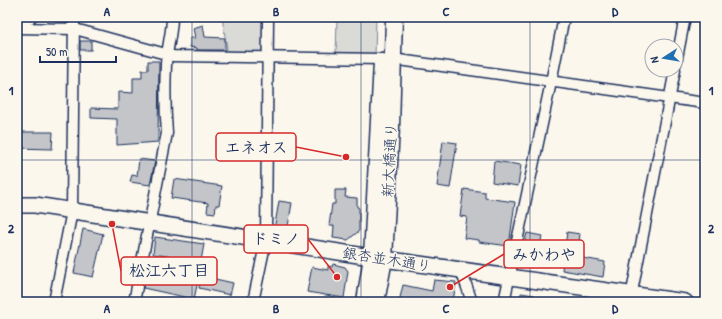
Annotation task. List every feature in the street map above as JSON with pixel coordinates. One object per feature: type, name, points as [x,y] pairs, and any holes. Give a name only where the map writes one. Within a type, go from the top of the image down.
[{"type":"main road","name":"新大橋通り","points":[[376,302],[387,59],[384,17]]},
{"type":"main road","name":"新大橋通り","points":[[387,59],[394,17]]},
{"type":"main road","name":"新大橋通り","points":[[365,302],[378,258]]},
{"type":"street","points":[[17,27],[31,17]]},
{"type":"street","points":[[54,302],[72,210],[74,17]]},
{"type":"street","points":[[134,302],[167,133],[166,62],[172,27],[172,17]]},
{"type":"street","points":[[253,302],[266,240],[268,17]]},
{"type":"street","points":[[504,302],[564,17]]},
{"type":"street","points":[[681,38],[685,17]]},
{"type":"street","points":[[17,27],[75,29],[173,56],[387,59],[470,69],[551,82],[670,97],[705,103]]},
{"type":"street","points":[[630,298],[674,78]]},
{"type":"street","name":"銀杏並木通り","points":[[17,205],[36,205],[72,210],[509,277],[630,298],[685,302]]},
{"type":"street","points":[[461,270],[472,302]]},
{"type":"shaded area","points":[[222,17],[267,17],[266,57],[228,55]]},
{"type":"shaded area","points":[[337,17],[376,17],[375,57],[336,57]]},
{"type":"building","points":[[203,25],[205,37],[225,38],[225,50],[197,50],[197,48],[190,47],[190,38],[195,38],[193,28]]},
{"type":"building","points":[[80,41],[91,41],[91,50],[80,50]]},
{"type":"building","points":[[148,61],[159,61],[158,142],[117,145],[117,119],[91,118],[91,108],[118,109],[118,92],[133,93],[133,78],[142,78],[142,70],[148,70]]},
{"type":"building","points":[[17,132],[53,132],[52,149],[17,148]]},
{"type":"building","points":[[443,141],[457,143],[450,188],[437,186]]},
{"type":"building","points":[[139,159],[155,161],[150,185],[130,182],[132,175],[137,176]]},
{"type":"building","points":[[494,161],[521,165],[518,186],[492,182]]},
{"type":"building","points":[[174,179],[222,186],[219,205],[216,205],[215,213],[207,212],[208,203],[171,198]]},
{"type":"building","points":[[464,189],[485,192],[485,198],[515,202],[509,246],[479,242],[479,240],[464,238],[467,217],[460,216]]},
{"type":"building","points":[[335,190],[346,190],[345,197],[357,198],[357,207],[359,208],[359,231],[348,240],[333,238],[334,226],[329,226],[332,204],[335,204]]},
{"type":"building","points":[[279,201],[292,203],[287,232],[274,230]]},
{"type":"building","points":[[83,229],[103,234],[93,277],[74,273]]},
{"type":"building","points":[[567,232],[580,234],[577,257],[605,262],[603,277],[562,270]]},
{"type":"building","points":[[527,233],[542,236],[536,267],[519,263]]},
{"type":"building","points":[[155,237],[204,244],[201,261],[153,254]]},
{"type":"building","points":[[333,264],[345,267],[348,271],[344,298],[307,292],[312,267],[328,270],[328,266],[332,267]]},
{"type":"building","points":[[147,270],[198,281],[194,299],[143,288]]},
{"type":"building","points":[[202,276],[233,283],[230,295],[199,288]]},
{"type":"building","points":[[434,280],[456,282],[453,302],[399,302],[403,285],[432,291]]},
{"type":"building","points":[[521,293],[534,295],[533,302],[520,302]]},
{"type":"place","name":"エネオス","points":[[346,157]]},
{"type":"place","name":"松江六丁目","points":[[112,224]]},
{"type":"place","name":"ドミノ","points":[[337,277]]},
{"type":"place","name":"みかわや","points":[[450,287]]}]
